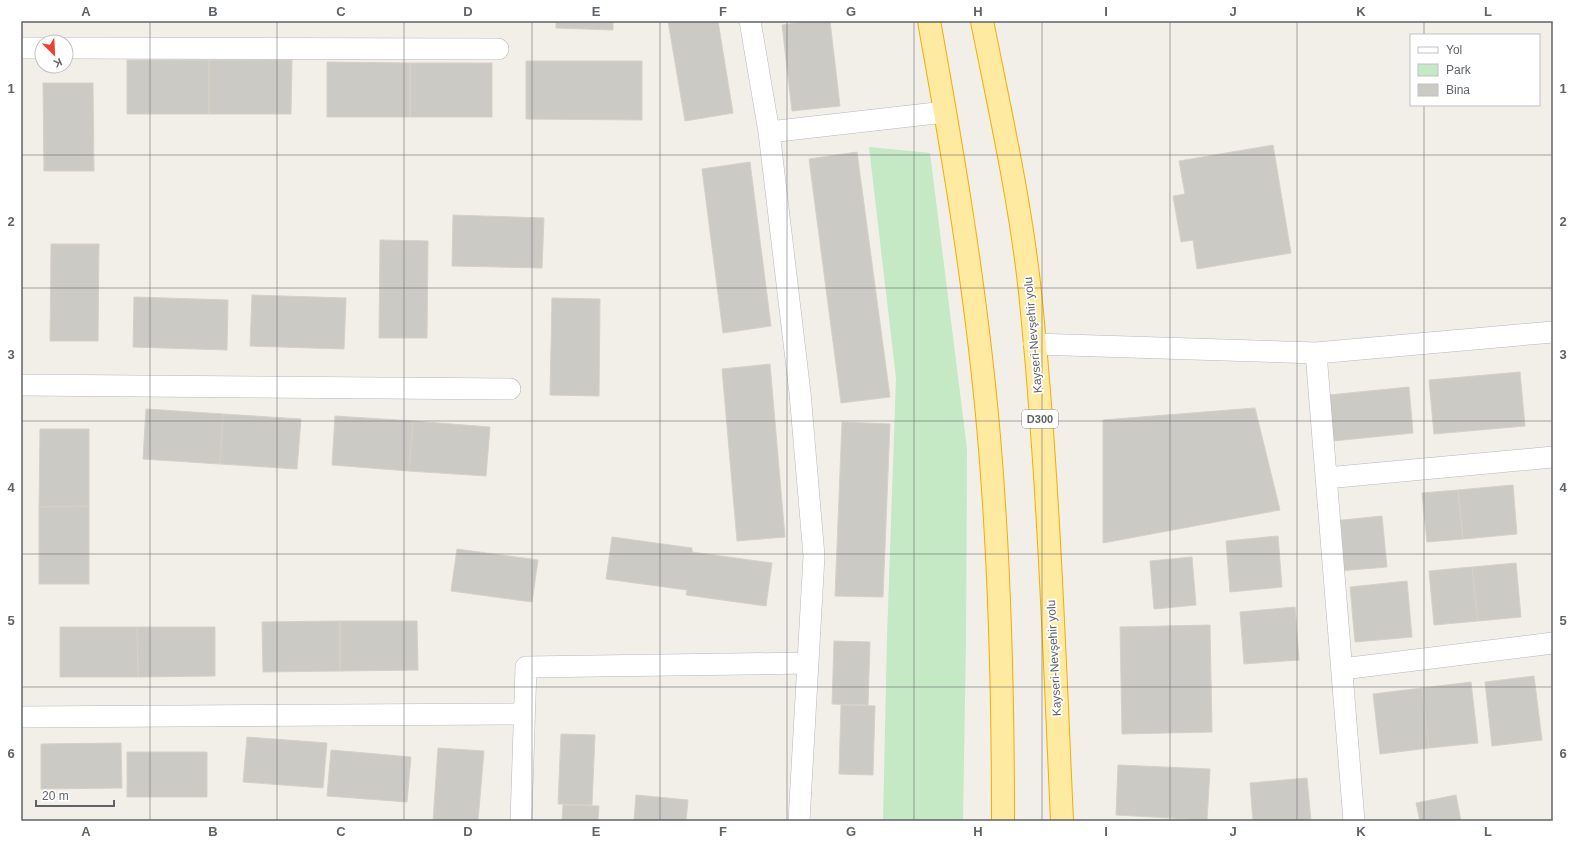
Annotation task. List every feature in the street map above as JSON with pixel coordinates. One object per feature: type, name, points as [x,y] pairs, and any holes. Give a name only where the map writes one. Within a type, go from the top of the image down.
[{"type":"highway","points":[[929,21],[945,112],[972,286],[989,438],[1004,716],[1003,821]]},
{"type":"highway","name":"Kayseri-Nevşehir yolu","points":[[982,21],[1007,142],[1020,223],[1034,344],[1047,504],[1062,821]]},
{"type":"street","points":[[750,21],[769,132],[800,393],[814,556],[799,821]]},
{"type":"street","points":[[21,48],[34,48]]},
{"type":"street","points":[[74,48],[498,48]]},
{"type":"street","points":[[769,132],[945,112]]},
{"type":"street","points":[[1034,344],[1316,353],[1553,332]]},
{"type":"street","points":[[1316,353],[1354,821]]},
{"type":"street","points":[[21,385],[510,389]]},
{"type":"street","points":[[1326,478],[1553,457]]},
{"type":"street","points":[[1342,669],[1553,643]]},
{"type":"street","points":[[521,821],[526,667],[808,663]]},
{"type":"street","points":[[21,717],[524,714]]},
{"type":"green space","points":[[869,147],[930,153],[967,449],[963,821],[883,821],[887,638],[896,378]]},
{"type":"building","points":[[556,21],[613,21],[613,30],[556,28]]},
{"type":"building","points":[[668,21],[718,21],[733,113],[685,121]]},
{"type":"building","points":[[811,21],[830,21],[840,106],[792,111],[782,25]]},
{"type":"building","points":[[127,60],[209,60],[209,114],[127,114]]},
{"type":"building","points":[[209,60],[292,60],[291,114],[209,114]]},
{"type":"building","points":[[526,61],[642,61],[642,120],[526,119]]},
{"type":"building","points":[[327,62],[410,63],[410,117],[327,117]]},
{"type":"building","points":[[410,63],[492,63],[492,117],[410,117]]},
{"type":"building","points":[[43,83],[93,83],[94,171],[44,171]]},
{"type":"building","points":[[1273,145],[1291,253],[1197,269],[1193,240],[1181,242],[1173,196],[1185,194],[1179,161]]},
{"type":"building","points":[[857,152],[890,397],[841,403],[809,159]]},
{"type":"building","points":[[750,162],[771,326],[723,333],[702,169]]},
{"type":"building","points":[[453,215],[544,218],[542,268],[452,266]]},
{"type":"building","points":[[380,240],[428,241],[427,338],[379,338]]},
{"type":"building","points":[[51,244],[99,244],[98,341],[50,341]]},
{"type":"building","points":[[252,295],[346,298],[344,349],[250,346]]},
{"type":"building","points":[[134,297],[228,300],[227,350],[133,347]]},
{"type":"building","points":[[552,298],[600,299],[599,396],[550,395]]},
{"type":"building","points":[[770,364],[785,537],[737,541],[722,369]]},
{"type":"building","points":[[1520,372],[1525,426],[1434,434],[1429,380]]},
{"type":"building","points":[[1409,387],[1413,433],[1333,441],[1329,395]]},
{"type":"building","points":[[1255,408],[1280,510],[1103,543],[1103,420]]},
{"type":"building","points":[[146,409],[223,414],[220,464],[143,459]]},
{"type":"building","points":[[223,414],[301,419],[297,469],[220,464]]},
{"type":"building","points":[[335,416],[413,421],[409,471],[332,465]]},
{"type":"building","points":[[413,421],[490,427],[486,476],[409,471]]},
{"type":"building","points":[[842,422],[890,424],[883,597],[835,596]]},
{"type":"building","points":[[40,429],[89,429],[89,506],[39,507]]},
{"type":"building","points":[[1513,485],[1517,534],[1463,539],[1458,490]]},
{"type":"building","points":[[1458,490],[1463,539],[1427,542],[1422,493]]},
{"type":"building","points":[[89,506],[89,584],[39,584],[39,507]]},
{"type":"building","points":[[1382,516],[1387,567],[1338,571],[1333,521]]},
{"type":"building","points":[[1278,536],[1282,587],[1230,592],[1226,541]]},
{"type":"building","points":[[612,537],[692,548],[692,552],[772,563],[766,606],[686,595],[687,590],[606,579]]},
{"type":"building","points":[[457,549],[538,560],[532,602],[451,591]]},
{"type":"building","points":[[1192,557],[1196,605],[1154,609],[1150,561]]},
{"type":"building","points":[[1516,563],[1521,617],[1478,621],[1472,567]]},
{"type":"building","points":[[1472,567],[1478,621],[1434,625],[1429,571]]},
{"type":"building","points":[[1407,581],[1412,637],[1355,642],[1350,587]]},
{"type":"building","points":[[1295,607],[1299,660],[1244,664],[1240,612]]},
{"type":"building","points":[[340,621],[340,671],[263,672],[262,622]]},
{"type":"building","points":[[340,621],[417,621],[418,670],[340,671]]},
{"type":"building","points":[[1210,625],[1212,732],[1122,734],[1120,627]]},
{"type":"building","points":[[60,627],[137,627],[138,677],[60,677]]},
{"type":"building","points":[[137,627],[215,627],[215,676],[138,677]]},
{"type":"building","points":[[834,641],[870,642],[868,705],[832,704]]},
{"type":"building","points":[[1534,676],[1542,740],[1492,746],[1485,682]]},
{"type":"building","points":[[1471,682],[1478,743],[1429,748],[1422,688]]},
{"type":"building","points":[[1422,688],[1429,748],[1380,754],[1373,694]]},
{"type":"building","points":[[841,705],[875,706],[873,775],[839,774]]},
{"type":"building","points":[[561,734],[595,735],[592,805],[558,804]]},
{"type":"building","points":[[247,737],[327,743],[323,788],[243,782]]},
{"type":"building","points":[[121,743],[122,788],[41,789],[41,744]]},
{"type":"building","points":[[438,748],[484,751],[478,821],[433,821]]},
{"type":"building","points":[[331,750],[411,757],[407,802],[327,796]]},
{"type":"building","points":[[127,752],[207,752],[207,797],[127,797]]},
{"type":"building","points":[[1118,765],[1210,769],[1207,820],[1116,815]]},
{"type":"building","points":[[1307,778],[1311,821],[1253,821],[1250,783]]},
{"type":"building","points":[[636,795],[688,800],[686,821],[634,821]]},
{"type":"building","points":[[1456,795],[1461,821],[1420,821],[1416,803]]},
{"type":"building","points":[[563,805],[599,806],[598,821],[562,821]]}]
